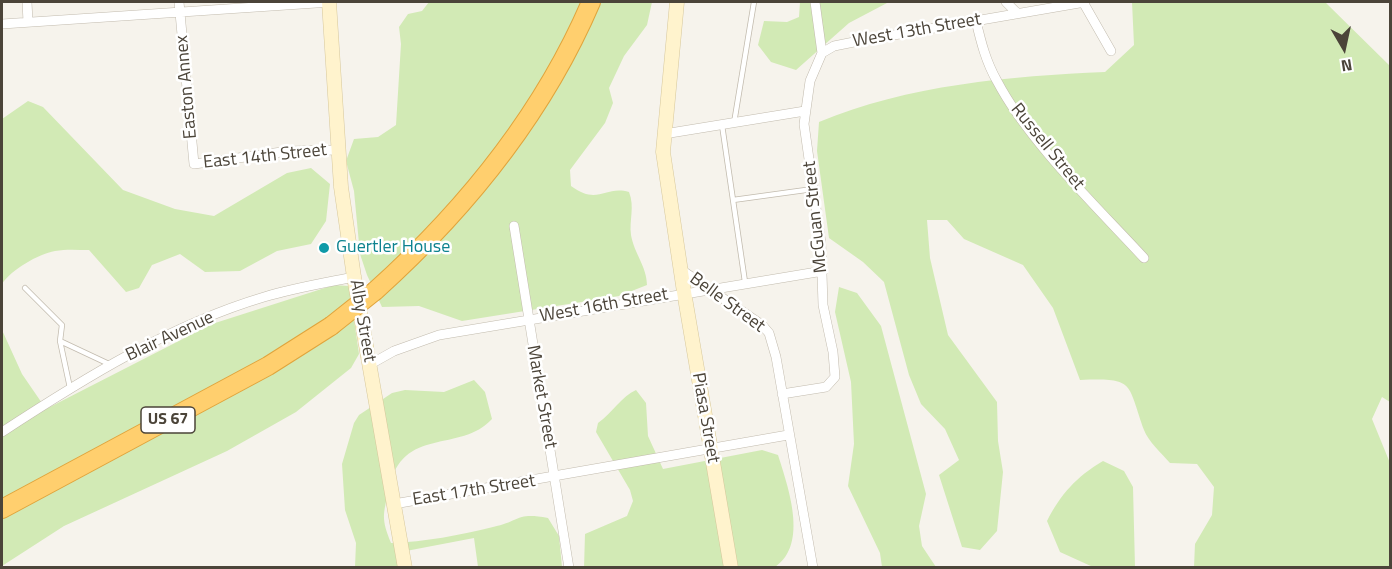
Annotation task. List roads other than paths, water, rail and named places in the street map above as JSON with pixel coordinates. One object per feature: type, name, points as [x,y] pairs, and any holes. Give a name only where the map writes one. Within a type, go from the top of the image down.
[{"type":"highway","name":"US 67","points":[[2,509],[268,366],[331,326],[375,291],[434,234],[492,167],[525,121],[555,72],[591,2]]},
{"type":"street","points":[[27,2],[28,22]]},
{"type":"street","points":[[2,24],[180,6],[330,2]]},
{"type":"street","name":"Alby Street","points":[[330,2],[337,150],[354,277],[405,567]]},
{"type":"street","name":"Belle Street","points":[[677,2],[663,152],[680,269],[762,325],[769,333],[813,567]]},
{"type":"street","points":[[815,2],[822,53]]},
{"type":"street","points":[[1006,2],[1017,14]]},
{"type":"street","points":[[1084,2],[1111,51]]},
{"type":"street","name":"West 13th Street","points":[[822,53],[834,46],[859,41],[1084,2]]},
{"type":"street","name":"Easton Annex","points":[[180,6],[194,164]]},
{"type":"street","name":"Russell Street","points":[[976,21],[988,62],[1011,105],[1067,173],[1144,258]]},
{"type":"street","name":"McGuan Street","points":[[782,394],[826,387],[834,381],[833,352],[823,305],[823,271],[805,111],[810,81],[822,53]]},
{"type":"street","points":[[663,134],[805,111]]},
{"type":"street","name":"East 14th Street","points":[[194,164],[289,151],[337,150]]},
{"type":"street","name":"Market Street","points":[[514,226],[569,567]]},
{"type":"street","name":"Piasa Street","points":[[680,269],[731,567]]},
{"type":"street","name":"West 16th Street","points":[[369,365],[422,340],[684,292],[823,271]]},
{"type":"street","name":"Blair Avenue","points":[[2,432],[70,388],[168,336],[238,306],[283,292],[354,277]]},
{"type":"street","name":"East 17th Street","points":[[394,504],[555,478],[788,435]]},
{"type":"lane","points":[[734,123],[753,2]]},
{"type":"lane","points":[[722,125],[746,282]]},
{"type":"lane","points":[[733,200],[813,189]]},
{"type":"lane","points":[[25,288],[62,325],[60,341],[70,388]]},
{"type":"lane","points":[[60,341],[112,365]]},
{"type":"place","name":"Guertler House","points":[[324,248]]}]
